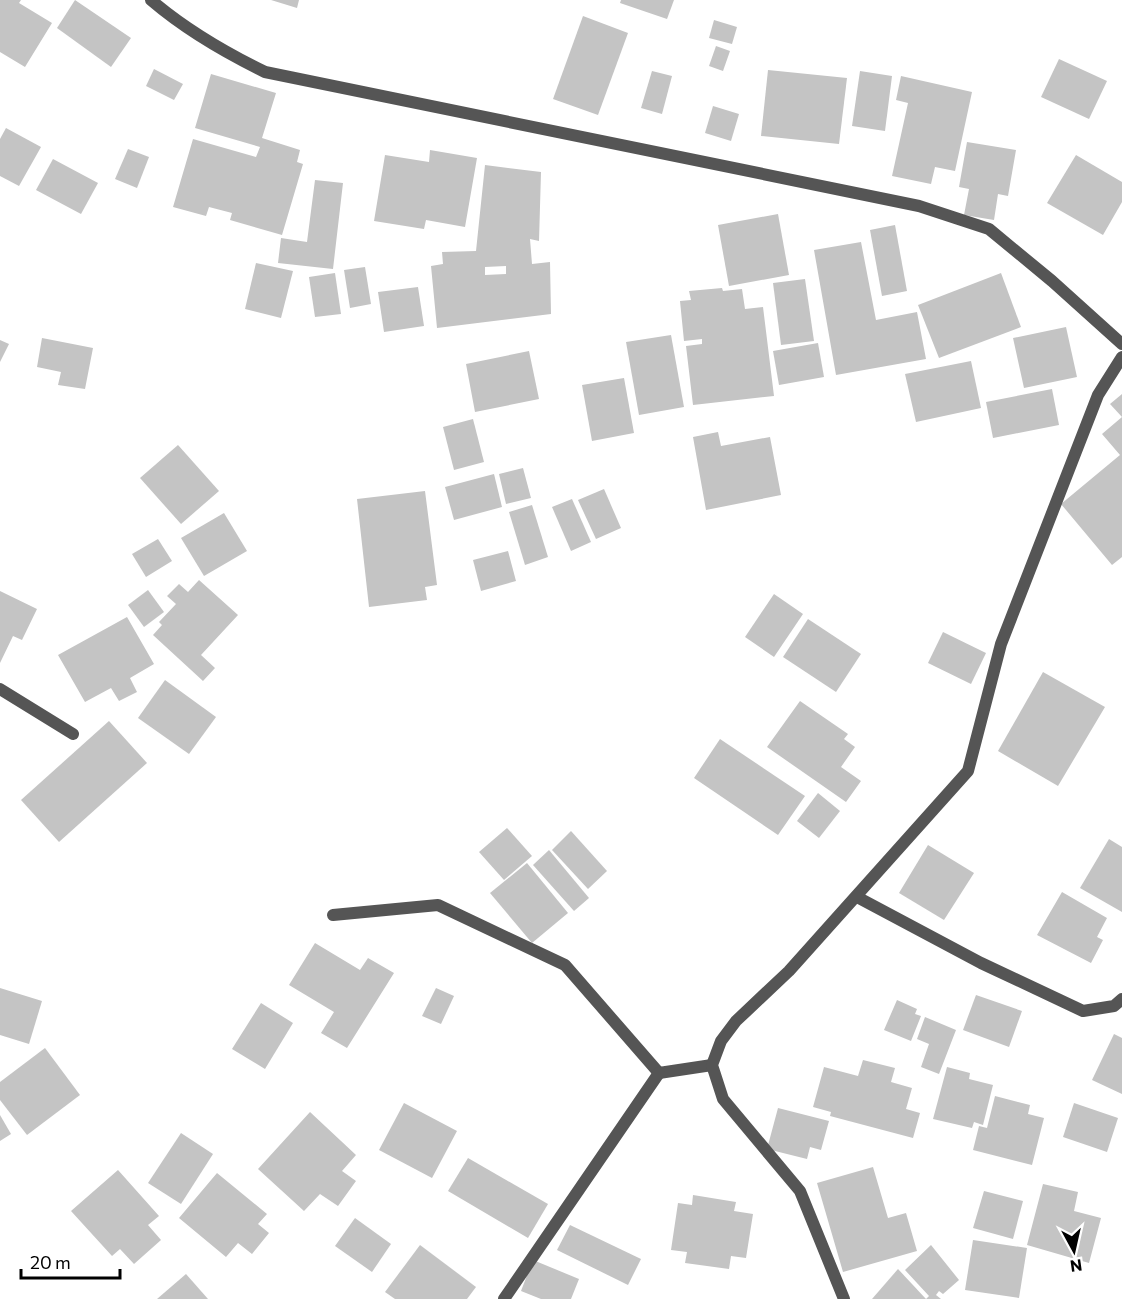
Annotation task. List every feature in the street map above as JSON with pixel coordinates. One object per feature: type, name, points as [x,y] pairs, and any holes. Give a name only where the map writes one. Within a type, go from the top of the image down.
[{"type":"street","points":[[152,0],[168,14],[219,49],[265,72],[919,206],[989,229],[1052,281],[1122,344]]},
{"type":"street","points":[[844,1299],[800,1191],[723,1099],[712,1065],[721,1041],[736,1021],[789,971],[968,771],[1001,644],[1098,395],[1122,357]]},
{"type":"street","points":[[0,689],[73,734]]},
{"type":"street","points":[[857,897],[981,963],[1083,1011],[1114,1006],[1122,999]]},
{"type":"street","points":[[333,915],[438,905],[565,965],[659,1073]]},
{"type":"street","points":[[504,1299],[659,1073],[712,1065]]},
{"type":"building","points":[[0,0],[21,0],[19,3],[52,23],[25,67],[0,52]]},
{"type":"building","points":[[75,0],[131,38],[111,67],[57,28]]},
{"type":"building","points":[[271,0],[299,0],[297,8]]},
{"type":"building","points":[[621,0],[674,0],[667,19],[620,3]]},
{"type":"building","points":[[583,16],[628,33],[598,115],[553,99]]},
{"type":"building","points":[[714,20],[737,27],[732,44],[709,38]]},
{"type":"building","points":[[716,46],[730,51],[723,71],[709,66]]},
{"type":"building","points":[[1059,59],[1107,81],[1089,119],[1041,97]]},
{"type":"building","points":[[154,69],[183,84],[174,100],[146,86]]},
{"type":"building","points":[[768,70],[847,78],[839,144],[761,136]]},
{"type":"building","points":[[652,71],[672,76],[662,114],[641,108]]},
{"type":"building","points":[[860,71],[892,76],[885,131],[852,126]]},
{"type":"building","points":[[211,74],[276,93],[262,138],[300,150],[297,162],[303,164],[282,235],[230,220],[232,213],[209,207],[206,216],[173,207],[193,139],[256,157],[260,147],[195,128]]},
{"type":"building","points":[[901,76],[972,92],[955,171],[935,167],[931,184],[892,176],[908,103],[896,100]]},
{"type":"building","points":[[713,106],[739,114],[731,141],[705,133]]},
{"type":"building","points":[[6,128],[41,147],[19,186],[0,176],[0,139]]},
{"type":"building","points":[[967,142],[1016,150],[1008,196],[998,194],[994,220],[964,215],[969,189],[959,187]]},
{"type":"building","points":[[128,149],[149,157],[137,188],[115,179]]},
{"type":"building","points":[[430,150],[477,158],[465,227],[426,220],[424,229],[374,221],[385,155],[429,162]]},
{"type":"building","points":[[1076,155],[1122,182],[1122,202],[1103,235],[1047,203]]},
{"type":"building","points":[[53,159],[98,183],[81,214],[36,190]]},
{"type":"building","points":[[485,165],[541,172],[539,241],[530,239],[532,264],[550,262],[551,314],[437,328],[431,266],[443,264],[442,252],[476,251]],"holes":[[[506,266],[506,274],[485,275],[485,267]]]},
{"type":"building","points":[[315,180],[343,183],[333,269],[278,263],[281,238],[307,242]]},
{"type":"building","points":[[778,214],[789,275],[729,286],[718,225]]},
{"type":"building","points":[[895,225],[907,291],[882,296],[870,230]]},
{"type":"building","points":[[861,242],[876,320],[917,312],[926,359],[836,375],[814,250]]},
{"type":"building","points":[[256,263],[293,271],[281,318],[245,309]]},
{"type":"building","points":[[365,267],[371,304],[350,308],[344,270]]},
{"type":"building","points":[[335,273],[341,314],[315,317],[309,277]]},
{"type":"building","points":[[1001,273],[1021,327],[939,358],[918,305]]},
{"type":"building","points":[[805,279],[814,341],[781,345],[773,283]]},
{"type":"building","points":[[418,287],[424,326],[384,332],[378,292]]},
{"type":"building","points":[[722,288],[723,291],[742,289],[745,309],[763,307],[774,396],[693,405],[686,346],[702,344],[702,339],[684,341],[680,301],[691,300],[689,291]]},
{"type":"building","points":[[1066,327],[1077,377],[1024,388],[1013,338]]},
{"type":"building","points":[[671,335],[684,407],[639,415],[626,342]]},
{"type":"building","points":[[42,338],[93,348],[85,389],[58,385],[61,372],[37,367]]},
{"type":"building","points":[[0,340],[9,344],[0,362]]},
{"type":"building","points":[[818,343],[824,377],[779,385],[773,351]]},
{"type":"building","points":[[529,351],[539,399],[475,412],[466,364]]},
{"type":"building","points":[[971,361],[981,408],[916,422],[905,374]]},
{"type":"building","points":[[624,378],[634,433],[592,441],[582,385]]},
{"type":"building","points":[[1052,389],[1059,425],[993,438],[986,402]]},
{"type":"building","points":[[1122,394],[1122,417],[1110,404]]},
{"type":"building","points":[[1122,417],[1122,557],[1112,565],[1061,504],[1120,455],[1102,434]]},
{"type":"building","points":[[473,419],[484,462],[454,470],[443,427]]},
{"type":"building","points":[[718,432],[721,446],[770,437],[781,495],[706,510],[693,437]]},
{"type":"building","points":[[178,445],[219,491],[181,524],[140,478]]},
{"type":"building","points":[[523,468],[531,498],[506,504],[499,474]]},
{"type":"building","points":[[494,474],[502,507],[454,520],[445,487]]},
{"type":"building","points":[[604,489],[621,528],[596,539],[578,500]]},
{"type":"building","points":[[425,491],[437,585],[425,587],[427,600],[369,607],[357,499]]},
{"type":"building","points":[[572,499],[591,542],[571,551],[552,507]]},
{"type":"building","points":[[532,505],[548,557],[525,565],[509,512]]},
{"type":"building","points":[[224,513],[247,551],[204,576],[181,538]]},
{"type":"building","points":[[158,539],[172,561],[146,577],[132,554]]},
{"type":"building","points":[[508,551],[516,581],[481,591],[473,560]]},
{"type":"building","points":[[199,580],[238,615],[201,655],[215,668],[203,681],[153,635],[162,625],[159,622],[176,604],[167,596],[179,584],[188,592]]},
{"type":"building","points":[[148,590],[164,612],[144,627],[128,605]]},
{"type":"building","points":[[0,591],[37,609],[22,640],[13,636],[0,663]]},
{"type":"building","points":[[774,594],[803,614],[774,657],[745,637]]},
{"type":"building","points":[[127,617],[154,664],[130,678],[137,692],[119,701],[111,688],[85,702],[58,655]]},
{"type":"building","points":[[808,619],[861,654],[836,692],[783,657]]},
{"type":"building","points":[[943,632],[986,653],[971,684],[928,663]]},
{"type":"building","points":[[1043,672],[1105,707],[1058,786],[998,751]]},
{"type":"building","points":[[165,680],[216,717],[189,754],[138,718]]},
{"type":"building","points":[[800,701],[848,734],[844,739],[855,747],[841,767],[861,781],[846,802],[767,747]]},
{"type":"building","points":[[109,721],[147,763],[59,842],[21,800]]},
{"type":"building","points":[[720,739],[805,796],[778,835],[694,778]]},
{"type":"building","points":[[818,793],[840,811],[819,838],[797,821]]},
{"type":"building","points":[[507,828],[532,856],[504,880],[479,852]]},
{"type":"building","points":[[571,831],[607,871],[588,889],[552,850]]},
{"type":"building","points":[[1109,839],[1122,847],[1122,912],[1080,888]]},
{"type":"building","points":[[928,845],[974,873],[944,920],[899,893]]},
{"type":"building","points":[[549,850],[589,898],[574,911],[533,865]]},
{"type":"building","points":[[527,863],[568,913],[532,943],[490,893]]},
{"type":"building","points":[[1062,892],[1107,918],[1097,937],[1103,940],[1091,963],[1037,935]]},
{"type":"building","points":[[315,943],[360,970],[368,958],[394,973],[347,1048],[321,1033],[334,1012],[289,985]]},
{"type":"building","points":[[0,988],[42,1001],[29,1044],[0,1035]]},
{"type":"building","points":[[436,988],[454,996],[441,1024],[422,1016]]},
{"type":"building","points":[[976,995],[1022,1011],[1009,1047],[963,1030]]},
{"type":"building","points":[[897,1000],[917,1009],[915,1014],[921,1016],[911,1041],[884,1030]]},
{"type":"building","points":[[261,1003],[293,1023],[265,1069],[232,1049]]},
{"type":"building","points":[[925,1017],[956,1030],[939,1074],[921,1067],[929,1044],[917,1039]]},
{"type":"building","points":[[1114,1034],[1122,1038],[1122,1094],[1092,1080]]},
{"type":"building","points":[[45,1048],[80,1095],[27,1135],[0,1100],[0,1082]]},
{"type":"building","points":[[863,1060],[895,1068],[891,1082],[912,1088],[906,1109],[920,1113],[913,1138],[830,1116],[831,1112],[813,1107],[824,1067],[858,1076]]},
{"type":"building","points":[[947,1067],[970,1073],[969,1079],[993,1085],[983,1125],[974,1122],[972,1128],[933,1119]]},
{"type":"building","points":[[995,1096],[1030,1105],[1028,1114],[1044,1118],[1032,1165],[973,1150],[979,1126],[987,1128]]},
{"type":"building","points":[[404,1103],[457,1131],[432,1178],[379,1150]]},
{"type":"building","points":[[1074,1103],[1118,1118],[1107,1152],[1063,1137]]},
{"type":"building","points":[[778,1108],[829,1121],[821,1150],[810,1147],[807,1159],[767,1149]]},
{"type":"building","points":[[310,1112],[356,1155],[342,1171],[356,1181],[338,1206],[320,1194],[304,1211],[258,1169]]},
{"type":"building","points":[[0,1115],[11,1134],[0,1141]]},
{"type":"building","points":[[181,1133],[213,1154],[181,1204],[148,1183]]},
{"type":"building","points":[[468,1158],[548,1204],[528,1238],[448,1191]]},
{"type":"building","points":[[873,1167],[888,1218],[906,1213],[917,1251],[843,1272],[817,1183]]},
{"type":"building","points":[[118,1170],[159,1216],[148,1225],[161,1240],[134,1264],[120,1249],[112,1256],[71,1211]]},
{"type":"building","points":[[217,1173],[267,1214],[258,1224],[269,1233],[252,1254],[238,1243],[226,1257],[179,1218]]},
{"type":"building","points":[[1043,1184],[1078,1192],[1074,1211],[1101,1218],[1089,1263],[1027,1245]]},
{"type":"building","points":[[984,1191],[1023,1201],[1013,1239],[973,1228]]},
{"type":"building","points":[[693,1195],[736,1202],[734,1211],[753,1214],[746,1258],[731,1256],[729,1269],[685,1263],[687,1252],[671,1250],[678,1203],[692,1205]]},
{"type":"building","points":[[355,1218],[391,1244],[372,1272],[335,1246]]},
{"type":"building","points":[[570,1225],[641,1259],[628,1285],[557,1250]]},
{"type":"building","points":[[973,1240],[1027,1248],[1019,1298],[965,1290]]},
{"type":"building","points":[[420,1245],[476,1287],[467,1299],[395,1299],[385,1292]]},
{"type":"building","points":[[931,1245],[959,1280],[943,1294],[939,1291],[936,1295],[941,1299],[926,1299],[929,1296],[905,1270]]},
{"type":"building","points":[[533,1260],[579,1279],[571,1299],[541,1299],[521,1291]]},
{"type":"building","points":[[898,1269],[926,1299],[872,1299]]},
{"type":"building","points":[[186,1274],[208,1299],[157,1299]]}]
